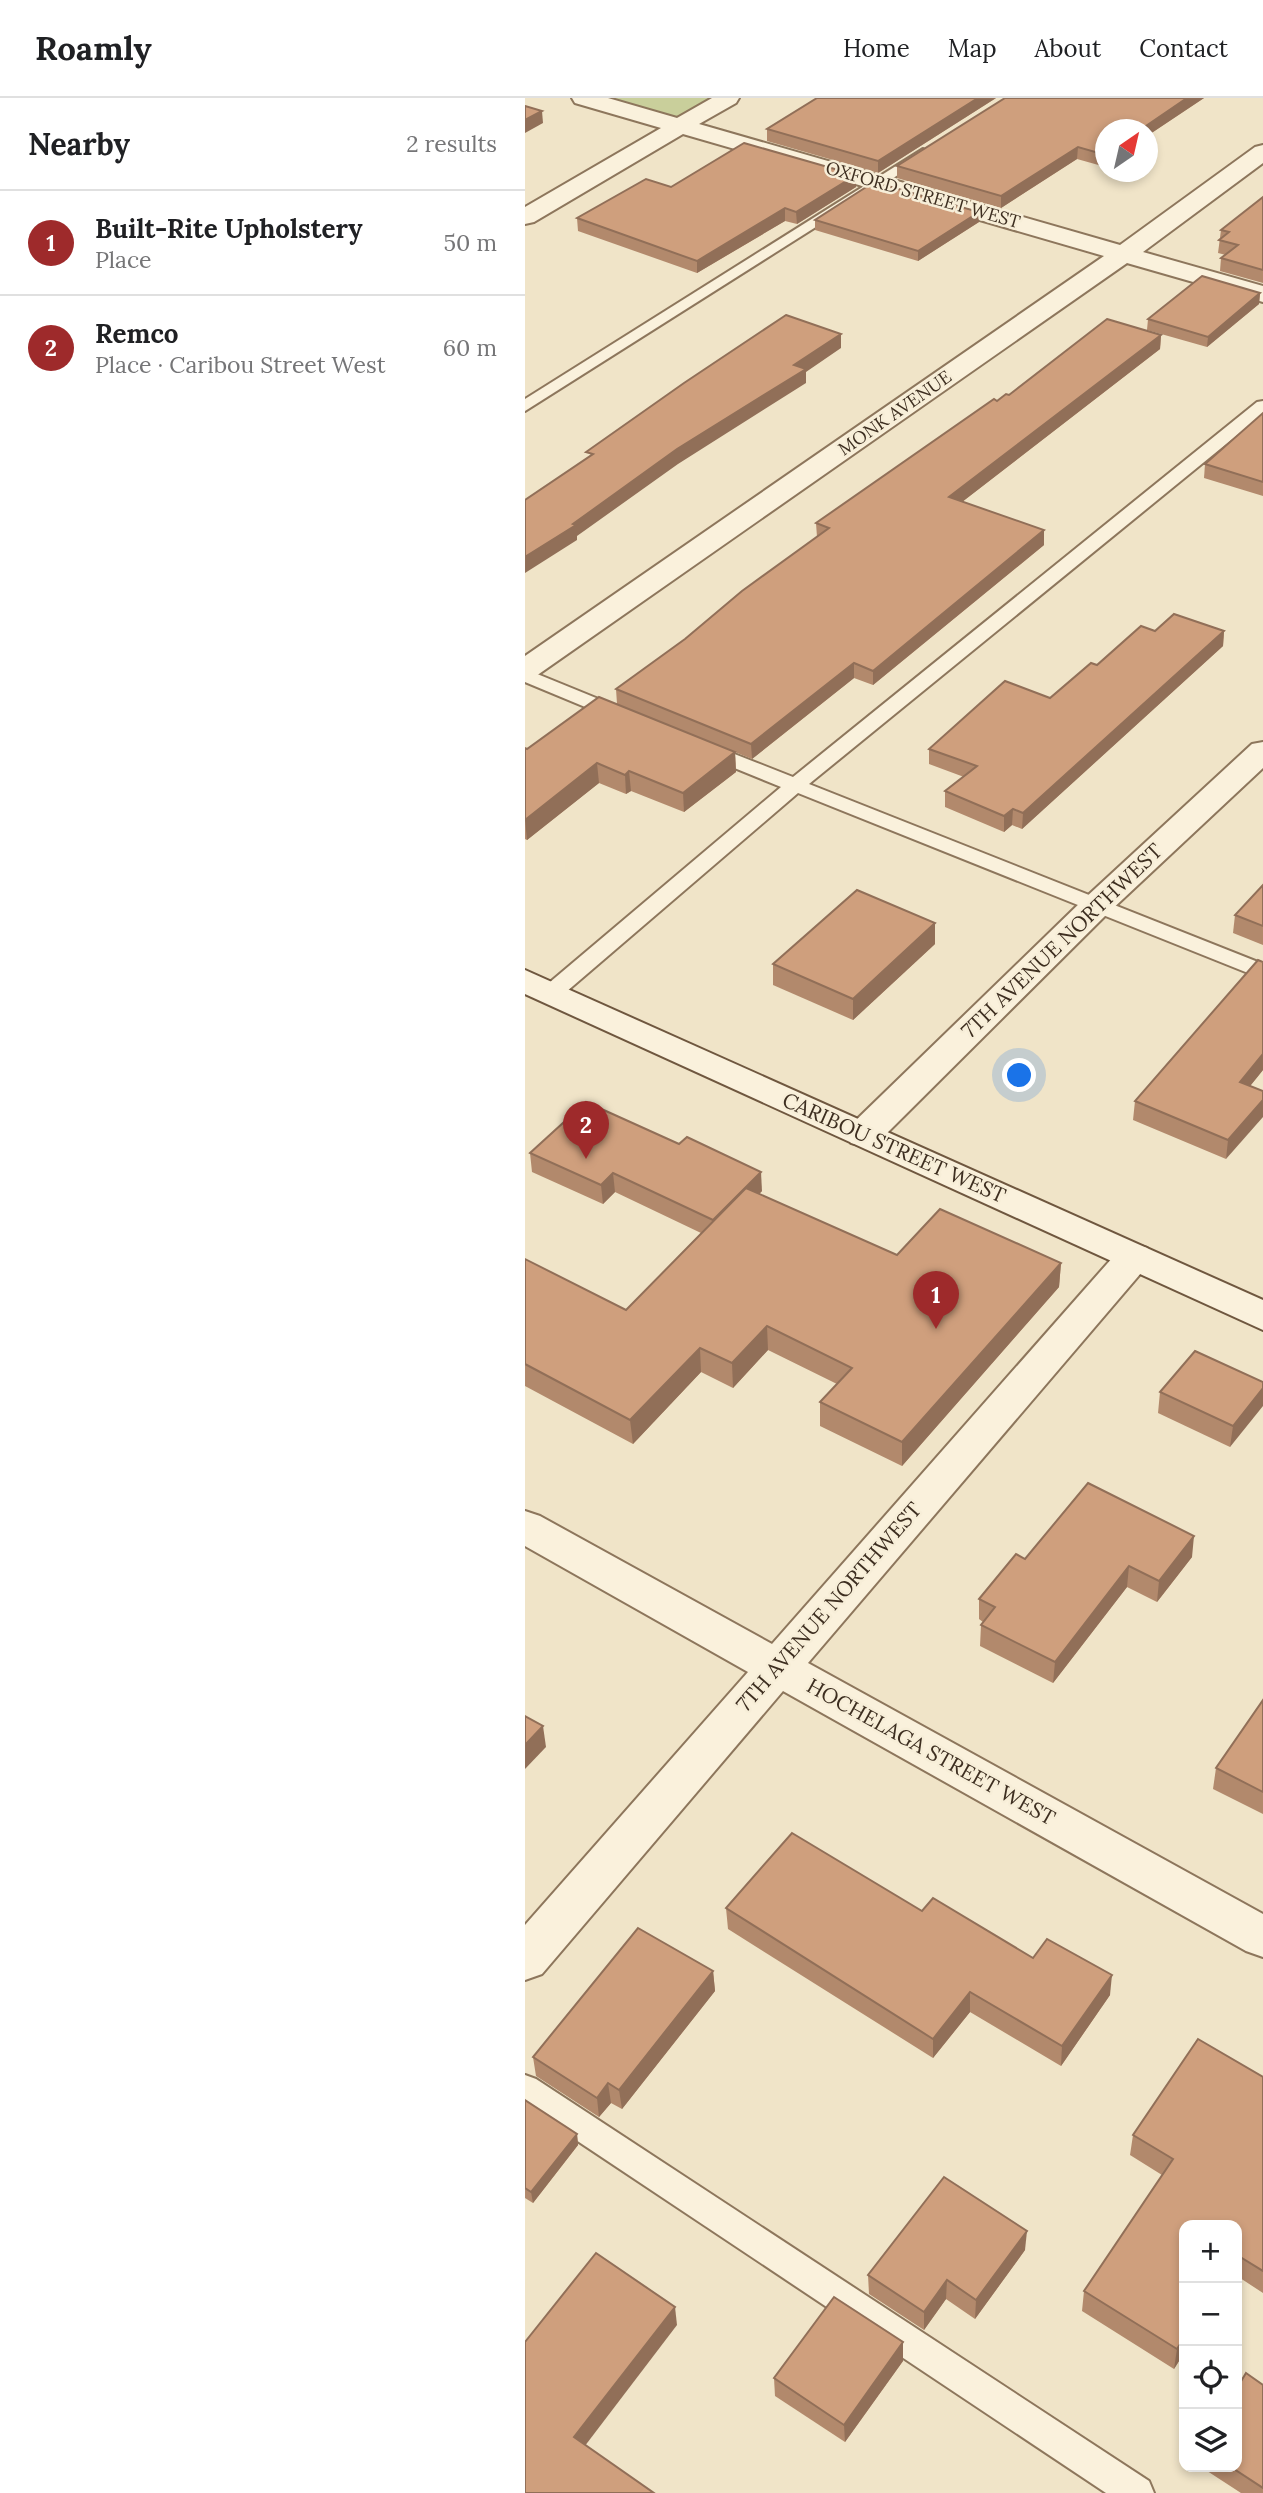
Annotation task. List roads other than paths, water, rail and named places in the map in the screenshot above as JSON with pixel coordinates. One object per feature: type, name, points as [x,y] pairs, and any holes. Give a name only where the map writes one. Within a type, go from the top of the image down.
[{"type":"street","name":"OXFORD STREET WEST","points":[[583,98],[1263,294]]},
{"type":"street","points":[[525,216],[728,98]]},
{"type":"street","name":"MONK AVENUE","points":[[525,673],[1125,253],[1263,152]]},
{"type":"street","name":"7TH AVENUE NORTHWEST","points":[[864,1134],[1096,906],[1263,751]]},
{"type":"street","name":"CARIBOU STREET WEST","points":[[538,987],[1263,1316]]},
{"type":"street","name":"7TH AVENUE NORTHWEST","points":[[525,1959],[1134,1257]]},
{"type":"street","name":"HOCHELAGA STREET WEST","points":[[525,1527],[1263,1937]]},
{"type":"lane","points":[[525,406],[933,147]]},
{"type":"lane","points":[[538,987],[794,786],[1263,406]]},
{"type":"lane","points":[[525,673],[640,722]]},
{"type":"lane","points":[[691,744],[1263,972]]},
{"type":"lane","points":[[525,2089],[1137,2493]]},
{"type":"place","name":"Remco","points":[[586,1159]]},
{"type":"place","name":"Built-Rite Upholstery","points":[[936,1329]]}]
